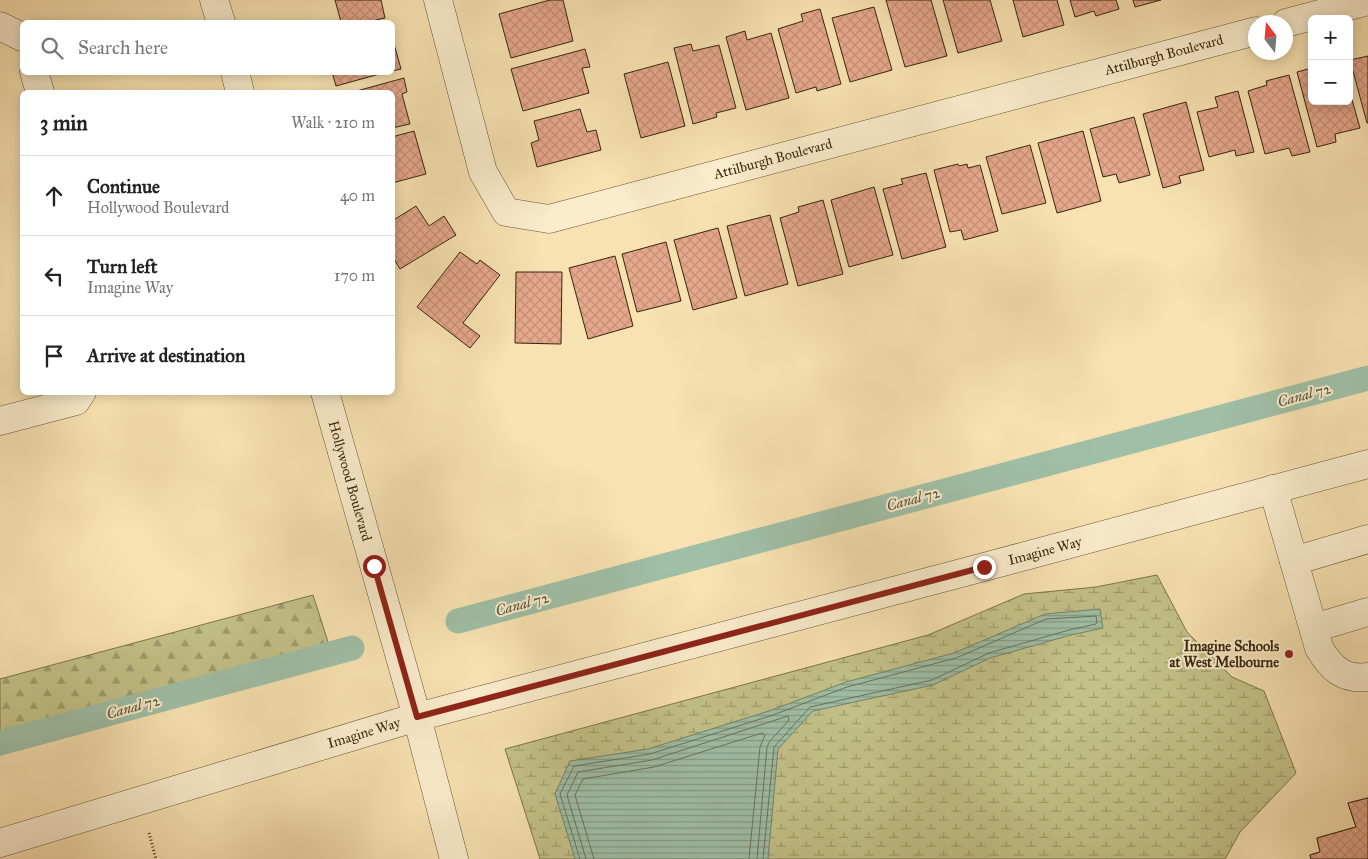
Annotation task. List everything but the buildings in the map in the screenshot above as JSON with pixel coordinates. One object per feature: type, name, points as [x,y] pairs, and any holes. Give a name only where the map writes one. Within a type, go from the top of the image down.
[{"type":"street","points":[[214,0],[220,20]]},
{"type":"street","name":"Attilburgh Boulevard","points":[[438,0],[483,172],[506,212],[549,219],[1248,33]]},
{"type":"street","points":[[1293,21],[1368,1]]},
{"type":"street","points":[[0,26],[20,37]]},
{"type":"street","points":[[35,75],[39,90]]},
{"type":"street","points":[[236,75],[240,90]]},
{"type":"street","points":[[0,421],[76,401],[80,395]]},
{"type":"street","name":"Hollywood Boulevard","points":[[326,395],[417,717],[454,859]]},
{"type":"street","name":"Imagine Way","points":[[0,843],[417,717],[1368,464]]},
{"type":"street","points":[[1274,489],[1319,648],[1337,670],[1351,677],[1368,677]]},
{"type":"street","points":[[1294,561],[1368,539]]},
{"type":"street","points":[[1314,628],[1368,612]]},
{"type":"path","points":[[148,832],[156,859]]},
{"type":"green space","points":[[1157,575],[1187,632],[1232,677],[1264,691],[1296,773],[1240,832],[1225,859],[540,859],[505,749],[928,635],[1024,594],[1096,587]]},
{"type":"green space","points":[[313,595],[335,664],[0,755],[0,679]]},
{"type":"water","points":[[1100,609],[1103,628],[990,658],[933,685],[813,711],[778,749],[768,859],[575,859],[555,794],[570,761],[648,749],[772,710],[846,682],[954,653],[1045,614]]},
{"type":"waterway","name":"Canal 72","points":[[458,621],[1368,378]]},
{"type":"waterway","name":"Canal 72","points":[[0,743],[352,648]]},
{"type":"place","name":"Imagine Schools at West Melbourne","points":[[1289,654]]},
{"type":"route","points":[[374,566],[417,717],[984,567]]}]
